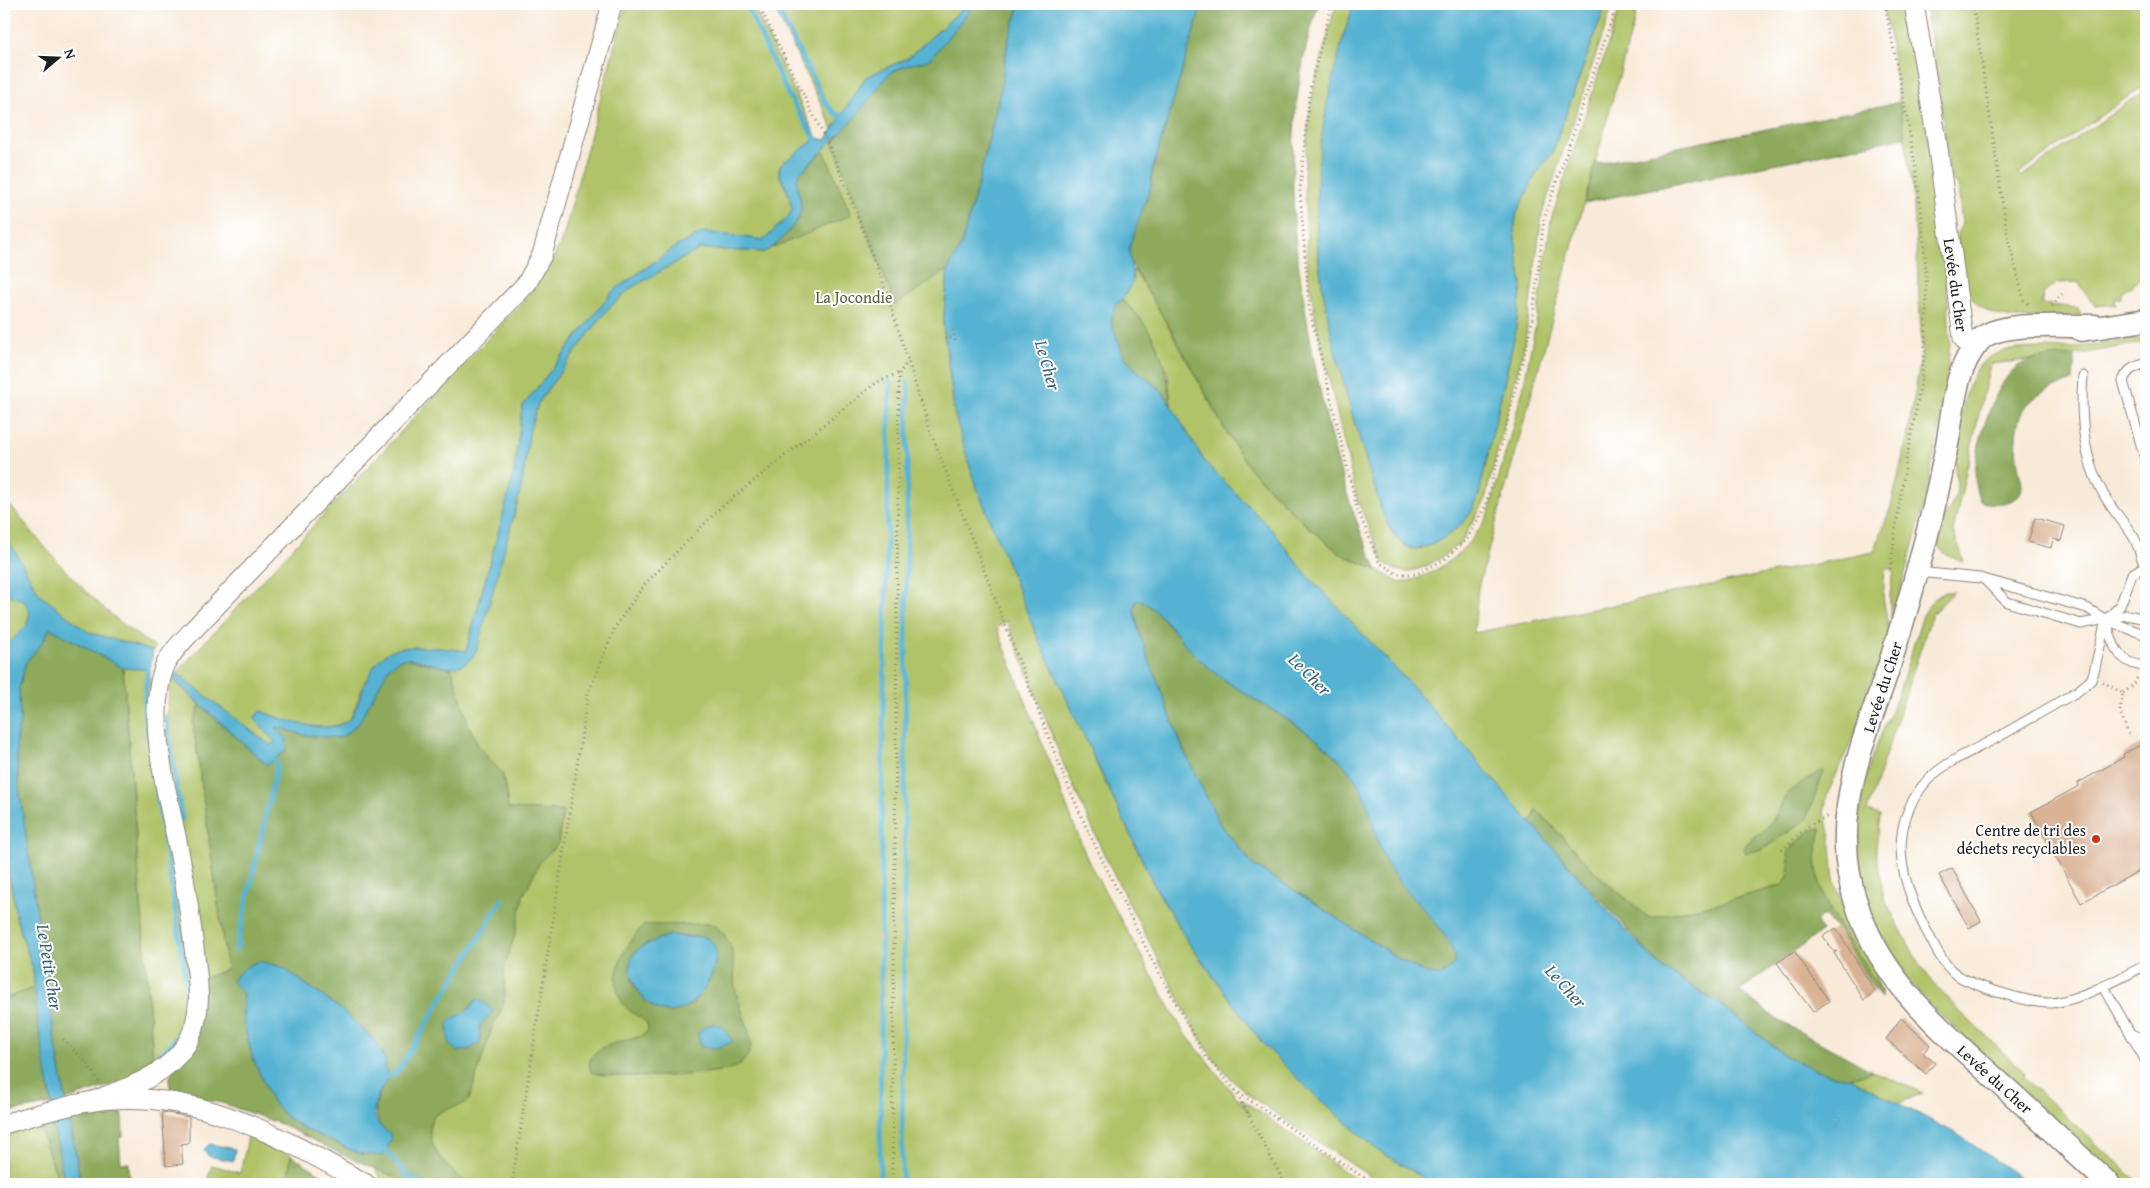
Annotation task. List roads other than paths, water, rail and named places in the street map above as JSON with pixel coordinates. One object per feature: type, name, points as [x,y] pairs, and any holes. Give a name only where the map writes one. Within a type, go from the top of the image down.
[{"type":"street","points":[[4,1124],[90,1101],[151,1077],[185,1046],[193,1029],[199,1004],[200,984],[180,852],[164,781],[159,741],[159,697],[164,670],[168,660],[182,642],[527,283],[542,255],[612,4]]},
{"type":"street","name":"Levée du Cher","points":[[1914,4],[1931,102],[1963,338],[1973,351],[1959,375],[1942,472],[1918,572],[1851,786],[1847,810],[1846,853],[1852,890],[1867,933],[1889,972],[1901,988],[1942,1031],[2110,1184]]},
{"type":"street","points":[[1973,351],[2005,342],[2058,336],[2095,326],[2146,320]]},
{"type":"street","points":[[151,1077],[149,1083],[152,1100]]},
{"type":"street","points":[[90,1101],[152,1100],[173,1102],[220,1113],[296,1145],[366,1184]]},
{"type":"lane","points":[[2146,364],[2132,368],[2126,374],[2123,381],[2146,462]]},
{"type":"lane","points":[[2084,376],[2083,419],[2091,463],[2103,495],[2133,536],[2145,566],[2132,574],[2120,606],[2106,620],[2091,680],[2078,691],[1932,776],[1922,786],[1907,813],[1901,839],[1902,857],[1905,884],[1911,900],[1941,959],[1961,977],[1985,988],[2044,1002],[2062,1001],[2104,986],[2146,965]]},
{"type":"lane","points":[[1918,572],[1985,580],[2087,608],[2106,620],[2146,635]]},
{"type":"lane","points":[[1985,580],[2001,597],[2012,604],[2081,624],[2127,615],[2146,619]]},
{"type":"lane","points":[[2106,620],[2113,648],[2120,656],[2144,666]]},
{"type":"lane","points":[[2104,986],[2146,1061]]},
{"type":"lane","points":[[2131,1034],[2146,1040]]},
{"type":"water","points":[[968,4],[975,4],[933,56],[928,60],[905,66],[890,73],[851,122],[798,175],[800,214],[792,227],[774,246],[764,252],[700,249],[631,288],[606,311],[538,404],[530,429],[521,489],[477,649],[469,660],[461,666],[452,667],[411,659],[400,659],[389,668],[358,724],[343,736],[338,738],[304,735],[276,727],[287,739],[286,751],[267,765],[171,677],[171,673],[176,673],[270,745],[275,742],[254,718],[260,711],[310,726],[337,726],[347,721],[354,712],[370,672],[387,653],[414,647],[466,651],[514,474],[522,407],[613,291],[677,246],[705,232],[764,240],[787,218],[792,210],[789,194],[779,173],[780,165],[817,138],[826,140],[866,77],[908,58]]},
{"type":"water","name":"Le Cher","points":[[1020,4],[1202,4],[1152,172],[1151,186],[1129,248],[1133,281],[1122,300],[1116,304],[1111,322],[1124,356],[1137,371],[1163,392],[1205,462],[1271,529],[1308,576],[1412,686],[1616,920],[1661,967],[1721,1005],[1787,1057],[1829,1075],[1850,1078],[1957,1134],[2030,1184],[1434,1184],[1379,1151],[1310,1091],[1262,1043],[1188,942],[1154,885],[1036,634],[974,481],[955,416],[943,324],[948,270],[961,246],[978,185],[1000,92],[1008,41]],"holes":[[[1141,600],[1165,620],[1199,659],[1237,688],[1319,741],[1352,775],[1360,787],[1370,812],[1385,861],[1439,928],[1453,952],[1456,964],[1440,976],[1426,973],[1402,961],[1253,865],[1220,824],[1183,749],[1139,633],[1134,610],[1136,601]]]},
{"type":"water","points":[[1354,4],[1606,4],[1552,153],[1536,174],[1517,212],[1514,231],[1522,286],[1514,339],[1475,506],[1467,518],[1451,533],[1422,548],[1413,549],[1398,540],[1383,514],[1340,371],[1322,284],[1316,213],[1321,142],[1334,71]]},
{"type":"water","points":[[4,533],[40,595],[88,632],[153,651],[150,670],[123,668],[50,628],[42,643],[26,662],[19,688],[20,722],[16,737],[18,781],[55,1040],[81,1184],[65,1184],[52,1116],[52,1104],[37,1017],[33,969],[17,921],[4,844],[4,648],[27,625],[30,612],[25,602],[4,592],[4,564],[9,556],[4,548]]},
{"type":"water","points":[[670,935],[707,938],[714,946],[716,959],[712,975],[692,1003],[678,1010],[663,1011],[647,1002],[641,995],[632,980],[630,965],[632,957],[645,945]]},
{"type":"water","points":[[259,961],[282,967],[343,1011],[374,1040],[385,1058],[387,1081],[378,1095],[374,1109],[377,1122],[390,1133],[391,1141],[383,1156],[358,1153],[305,1129],[287,1118],[272,1101],[253,1059],[243,1021],[243,994],[232,980],[246,967]]},
{"type":"water","points":[[478,998],[492,1010],[492,1013],[480,1025],[480,1042],[471,1049],[457,1052],[449,1044],[448,1025],[451,1019],[466,1012]]},
{"type":"water","points":[[714,1024],[722,1026],[733,1042],[716,1048],[701,1047],[698,1033],[706,1026]]},
{"type":"water","points":[[210,1144],[235,1149],[233,1161],[208,1156],[204,1149]]},
{"type":"waterway","points":[[746,4],[788,94],[819,145]]},
{"type":"waterway","points":[[775,4],[826,104],[836,114],[846,117]]},
{"type":"waterway","points":[[880,1184],[882,788],[890,381]]},
{"type":"waterway","points":[[902,1184],[908,382]]},
{"type":"waterway","points":[[148,667],[144,707],[149,741]]},
{"type":"waterway","points":[[166,717],[182,819]]},
{"type":"waterway","points":[[236,950],[277,766],[275,761]]},
{"type":"waterway","points":[[156,786],[189,999],[186,1017],[180,1032],[157,1057]]},
{"type":"waterway","points":[[388,1077],[398,1071],[502,900]]},
{"type":"waterway","points":[[382,1146],[409,1177],[421,1184]]},
{"type":"place","name":"Centre de tri des déchets recyclables","points":[[2096,839]]},
{"type":"park label","name":"La Jocondie","points":[[854,297]]},
{"type":"water label","name":"Le Petit Cher","points":[[50,967]]}]
